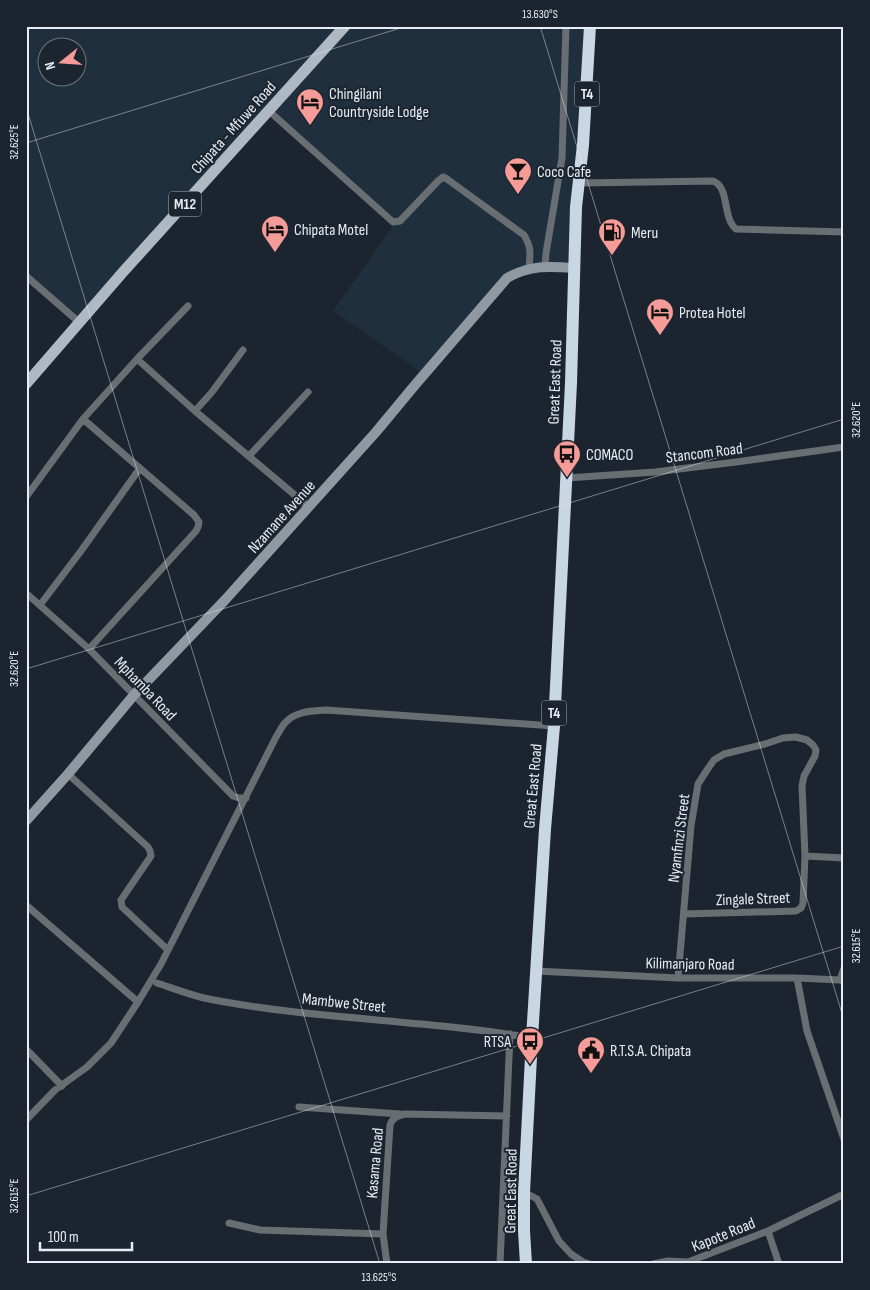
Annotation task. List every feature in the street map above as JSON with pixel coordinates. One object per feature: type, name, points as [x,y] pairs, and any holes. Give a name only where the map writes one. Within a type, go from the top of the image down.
[{"type":"highway","name":"Great East Road","points":[[581,161],[580,138],[584,26]]},
{"type":"highway","name":"Great East Road","points":[[526,1264],[524,1192],[545,829],[554,726],[567,478],[576,207],[585,129],[590,26]]},
{"type":"main road","name":"Chipata - Mfuwe Road","points":[[26,384],[123,272],[345,26]]},
{"type":"street","points":[[545,266],[562,158],[566,26]]},
{"type":"street","points":[[268,111],[393,222],[400,222],[438,181],[443,177],[447,178],[524,235],[529,243],[529,268]]},
{"type":"street","points":[[579,183],[713,181],[722,188],[729,219],[736,230],[844,232]]},
{"type":"street","name":"Nzamane Avenue","points":[[26,821],[134,696],[310,507],[507,278],[529,268],[545,266],[574,268]]},
{"type":"street","points":[[27,278],[80,323]]},
{"type":"street","points":[[26,497],[83,419],[188,306]]},
{"type":"street","points":[[195,411],[212,392],[243,350]]},
{"type":"street","points":[[137,359],[195,411],[310,507]]},
{"type":"street","points":[[249,456],[308,392]]},
{"type":"street","points":[[83,419],[199,522],[196,532],[89,649]]},
{"type":"street","name":"Stancom Road","points":[[567,478],[673,470],[844,447]]},
{"type":"street","points":[[40,605],[140,468]]},
{"type":"street","name":"Mphamba Road","points":[[26,593],[89,649],[233,796],[246,798]]},
{"type":"street","points":[[26,1120],[55,1090],[86,1066],[111,1043],[138,1002],[168,950],[276,737],[285,723],[293,716],[306,712],[326,710],[554,726]]},
{"type":"street","name":"Nyamfinzi Street","points":[[678,978],[691,826],[698,784],[714,760],[724,754],[783,738],[796,737],[808,740],[813,744],[816,750],[815,756],[804,776],[802,786],[805,856]]},
{"type":"street","points":[[68,774],[148,847],[151,856],[121,904],[168,950]]},
{"type":"street","points":[[805,856],[844,858]]},
{"type":"street","name":"Zingale Street","points":[[684,914],[796,911],[801,908],[803,903],[805,856]]},
{"type":"street","points":[[26,905],[138,1002]]},
{"type":"street","points":[[842,980],[844,968]]},
{"type":"street","name":"Kilimanjaro Road","points":[[536,971],[678,978],[842,980]]},
{"type":"street","points":[[797,978],[807,1031],[844,1139]]},
{"type":"street","name":"Mambwe Street","points":[[157,983],[202,998],[280,1010],[510,1034],[532,1038]]},
{"type":"street","points":[[500,1264],[510,1034]]},
{"type":"street","points":[[26,1049],[62,1086]]},
{"type":"street","points":[[299,1107],[405,1114]]},
{"type":"street","name":"Kasama Road","points":[[387,1264],[383,1234],[390,1125],[393,1119],[405,1114],[507,1116]]},
{"type":"street","points":[[524,1192],[537,1199],[559,1241],[571,1254],[590,1264]]},
{"type":"street","points":[[768,1230],[844,1194]]},
{"type":"street","points":[[229,1223],[260,1230],[383,1234]]},
{"type":"street","name":"Kapote Road","points":[[653,1264],[668,1261],[689,1263],[768,1230],[778,1264]]},
{"type":"shaded area","points":[[26,26],[585,26],[574,268],[507,278],[424,374],[333,311],[396,222],[269,112],[80,323],[26,273]]},
{"type":"place","name":"Chingilani Countryside Lodge","points":[[310,126]]},
{"type":"place","name":"Coco Cafe","points":[[518,195]]},
{"type":"place","name":"Chipata Motel","points":[[275,253]]},
{"type":"place","name":"Meru","points":[[612,256]]},
{"type":"place","name":"Protea Hotel","points":[[660,336]]},
{"type":"place","name":"COMACO","points":[[567,478]]},
{"type":"place","name":"RTSA","points":[[530,1065]]},
{"type":"place","name":"R.T.S.A. Chipata","points":[[591,1074]]}]
